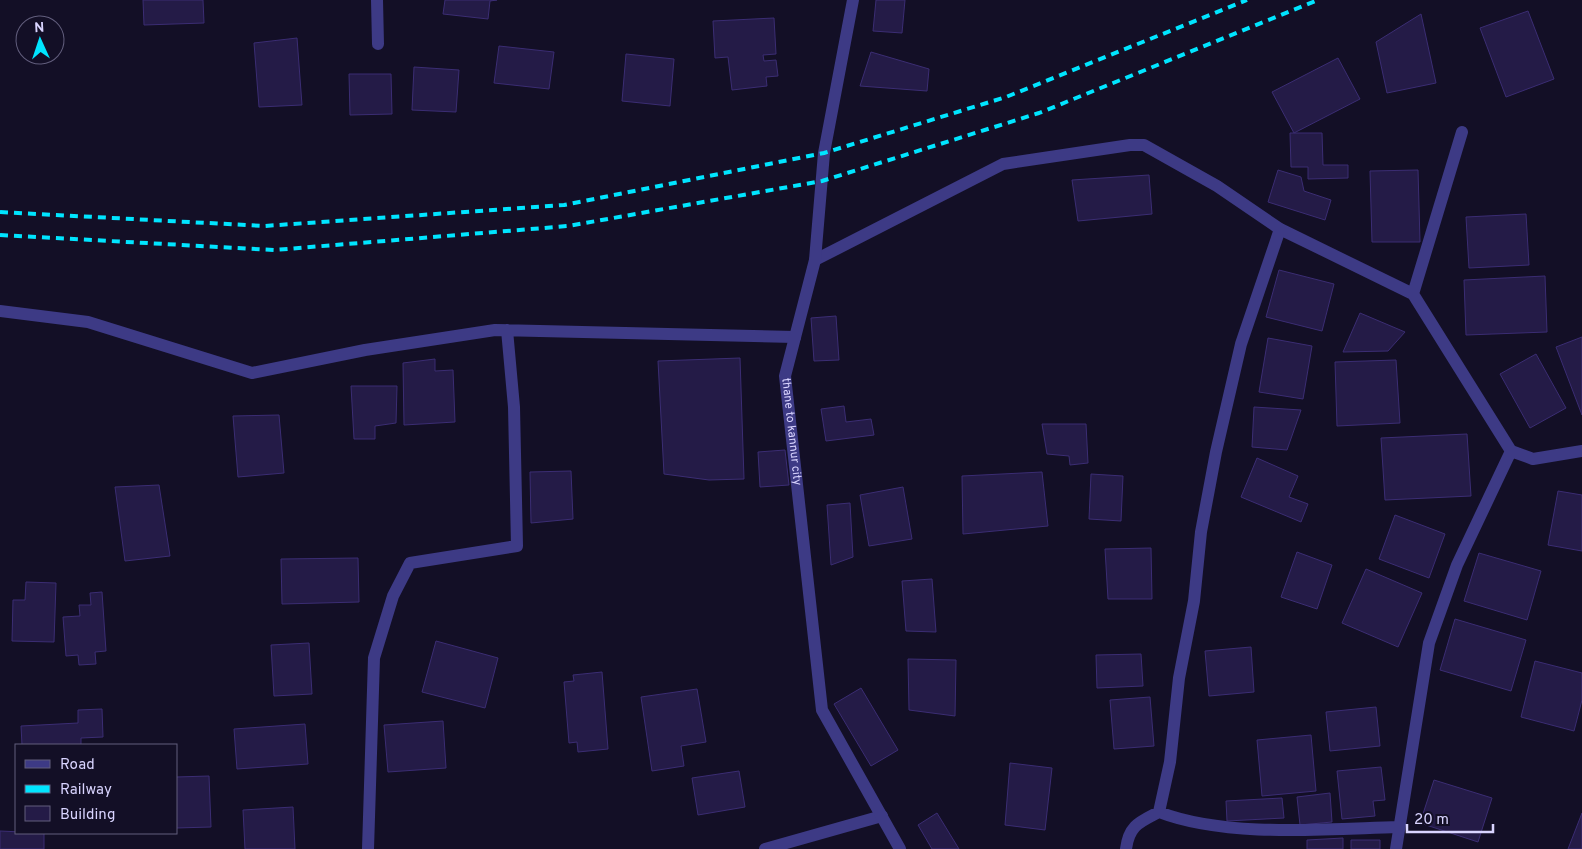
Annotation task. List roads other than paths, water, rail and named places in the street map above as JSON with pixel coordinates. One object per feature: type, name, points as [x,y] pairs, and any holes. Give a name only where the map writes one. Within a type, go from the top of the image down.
[{"type":"street","points":[[377,0],[378,44]]},
{"type":"street","name":"thane to kannur city","points":[[853,0],[824,153],[815,260],[785,376],[822,710],[900,849]]},
{"type":"street","points":[[1413,294],[1462,132]]},
{"type":"street","points":[[815,260],[1003,164],[1130,145],[1144,145],[1208,182],[1280,230],[1413,294],[1511,451],[1533,459],[1582,451]]},
{"type":"street","points":[[1160,812],[1170,762],[1179,678],[1194,601],[1201,532],[1216,452],[1241,344],[1280,230]]},
{"type":"street","points":[[0,311],[88,322],[252,373],[365,350],[495,330],[795,337]]},
{"type":"street","points":[[368,849],[374,658],[393,596],[410,563],[517,546],[514,406],[507,330]]},
{"type":"street","points":[[1396,849],[1429,643],[1457,565],[1511,451]]},
{"type":"street","points":[[1126,849],[1128,838],[1137,823],[1160,812],[1178,820],[1248,828],[1288,830],[1398,828]]},
{"type":"street","points":[[765,849],[882,816]]},
{"type":"railway","points":[[0,212],[264,226],[564,205],[824,153],[1006,97],[1247,0]]},
{"type":"railway","points":[[0,235],[274,250],[568,226],[822,181],[1039,113],[1318,0]]}]
